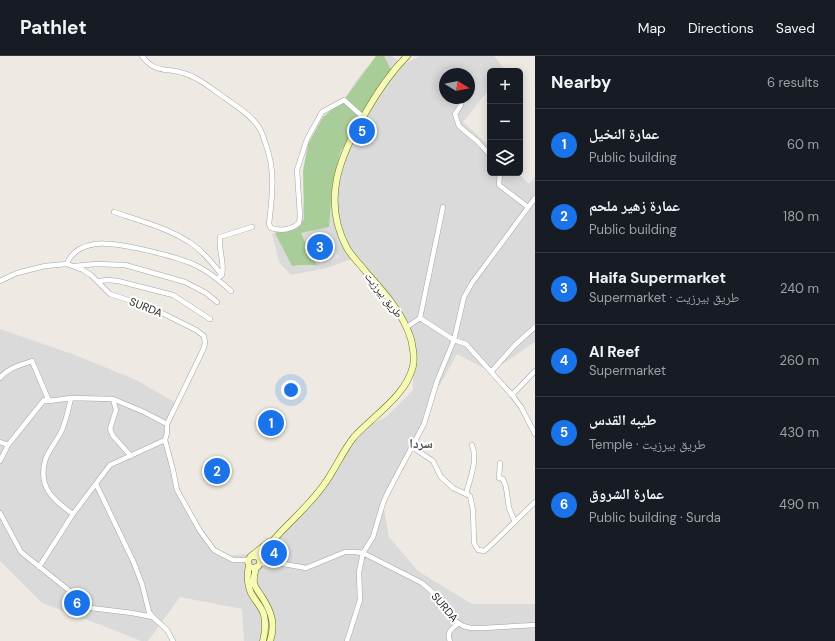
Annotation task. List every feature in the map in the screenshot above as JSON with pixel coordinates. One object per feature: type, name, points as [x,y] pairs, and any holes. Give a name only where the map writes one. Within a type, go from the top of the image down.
[{"type":"main road","name":"طريق بيرزيت","points":[[277,536],[324,485],[344,451],[353,439],[368,422],[399,394],[408,382],[414,365],[414,356],[407,327],[389,298],[348,249],[338,228],[335,215],[335,183],[346,147],[389,74],[407,56]]},
{"type":"main road","points":[[249,561],[254,568],[277,536]]},
{"type":"main road","points":[[263,641],[265,631],[264,616],[260,604],[251,594],[249,588],[247,579],[249,561],[277,536]]},
{"type":"main road","points":[[249,561],[256,556],[258,563],[254,583],[268,607],[273,620],[270,641]]},
{"type":"street","points":[[142,56],[155,67],[166,71],[183,72],[199,80],[237,107],[258,126],[270,157],[273,170],[273,191],[268,224],[271,228],[278,230],[294,227],[299,223],[300,216],[297,170],[307,138],[322,112],[344,100],[363,117]]},
{"type":"street","points":[[461,105],[455,114],[459,126],[487,152]]},
{"type":"street","points":[[500,176],[499,185],[531,204]]},
{"type":"street","points":[[347,641],[360,600],[359,572],[363,553],[373,536],[383,503],[424,424],[438,381],[454,340],[464,297],[472,283],[535,198]]},
{"type":"street","points":[[407,327],[420,318],[443,207]]},
{"type":"street","points":[[114,212],[152,225],[189,242],[201,251],[222,275]]},
{"type":"street","points":[[217,279],[222,275],[223,269],[219,242],[220,237],[252,227]]},
{"type":"street","points":[[66,264],[69,258],[87,246],[97,244],[117,245],[177,258],[199,267],[231,291]]},
{"type":"street","name":"SURDA","points":[[0,281],[17,273],[45,266],[66,264],[74,266],[83,270],[99,281],[110,294],[152,308],[196,330],[204,336],[205,343],[203,350],[167,424],[165,440],[177,490],[200,531],[214,550],[233,560],[249,561]]},
{"type":"street","points":[[74,266],[96,264],[125,265],[185,282],[206,293],[217,302]]},
{"type":"street","points":[[99,281],[108,280],[173,295],[210,319]]},
{"type":"street","points":[[420,318],[454,340],[466,344],[512,395],[521,407],[535,434]]},
{"type":"street","points":[[491,372],[515,345],[535,327]]},
{"type":"street","points":[[0,378],[2,374],[14,367],[32,361],[49,401]]},
{"type":"street","points":[[512,395],[535,371]]},
{"type":"street","points":[[0,460],[8,445],[44,400],[49,401],[71,398],[113,399],[144,412],[167,424]]},
{"type":"street","points":[[71,398],[67,418],[45,461],[43,480],[47,489],[58,504],[73,514]]},
{"type":"street","points":[[113,399],[116,410],[110,429],[113,436],[131,456]]},
{"type":"street","points":[[39,567],[73,514],[110,465],[165,440]]},
{"type":"street","points":[[0,442],[8,445]]},
{"type":"street","points":[[466,494],[474,463],[474,450],[472,445]]},
{"type":"street","points":[[412,447],[433,461],[441,477],[453,488],[470,496],[473,510],[474,543],[478,550],[484,551],[489,547],[535,502]]},
{"type":"street","points":[[500,463],[499,478],[503,480],[506,486],[509,508],[515,522]]},
{"type":"street","points":[[96,484],[134,564],[142,584],[149,612],[166,630],[173,641]]},
{"type":"street","points":[[0,513],[21,552],[91,608],[153,617]]},
{"type":"street","points":[[268,547],[271,560]]},
{"type":"street","name":"SURDA","points":[[258,563],[271,560],[306,568],[345,552],[363,553],[422,583],[439,598],[447,613],[458,624],[471,628],[535,625]]},
{"type":"street","points":[[450,641],[448,638],[450,632],[458,624]]},
{"type":"shaded area","points":[[376,56],[391,56],[404,64],[420,56],[494,56],[503,68],[487,68],[487,92],[463,122],[487,144],[487,176],[521,176],[529,184],[535,177],[535,342],[491,372],[457,354],[432,399],[424,424],[383,503],[389,537],[418,571],[472,604],[535,604],[535,641],[244,641],[242,609],[180,597],[148,641],[141,641],[42,603],[0,561],[0,329],[75,355],[136,380],[178,404],[167,433],[173,470],[186,506],[200,531],[224,556],[264,553],[324,485],[366,427],[386,417],[413,390],[413,346],[392,303],[354,258],[327,268],[291,275],[279,262],[272,234],[302,219],[307,171],[355,82]]},
{"type":"shaded area","points":[[333,246],[339,257],[322,267],[314,256]]},
{"type":"green space","points":[[376,56],[384,56],[392,72],[340,152],[332,186],[329,227],[301,233],[317,265],[292,266],[275,233],[304,220],[303,171],[308,144],[323,117],[344,100]]},
{"type":"place","name":"طيبه القدس","points":[[362,131]]},
{"type":"place","name":"Haifa Supermarket","points":[[320,247]]},
{"type":"place","name":"عمارة النخيل","points":[[271,423]]},
{"type":"place","name":"عمارة زهير ملحم","points":[[217,471]]},
{"type":"place","name":"Al Reef","points":[[274,553]]},
{"type":"place","name":"عمارة الشروق","points":[[77,603]]},
{"type":"district","name":"سردا","points":[[421,443]]}]
